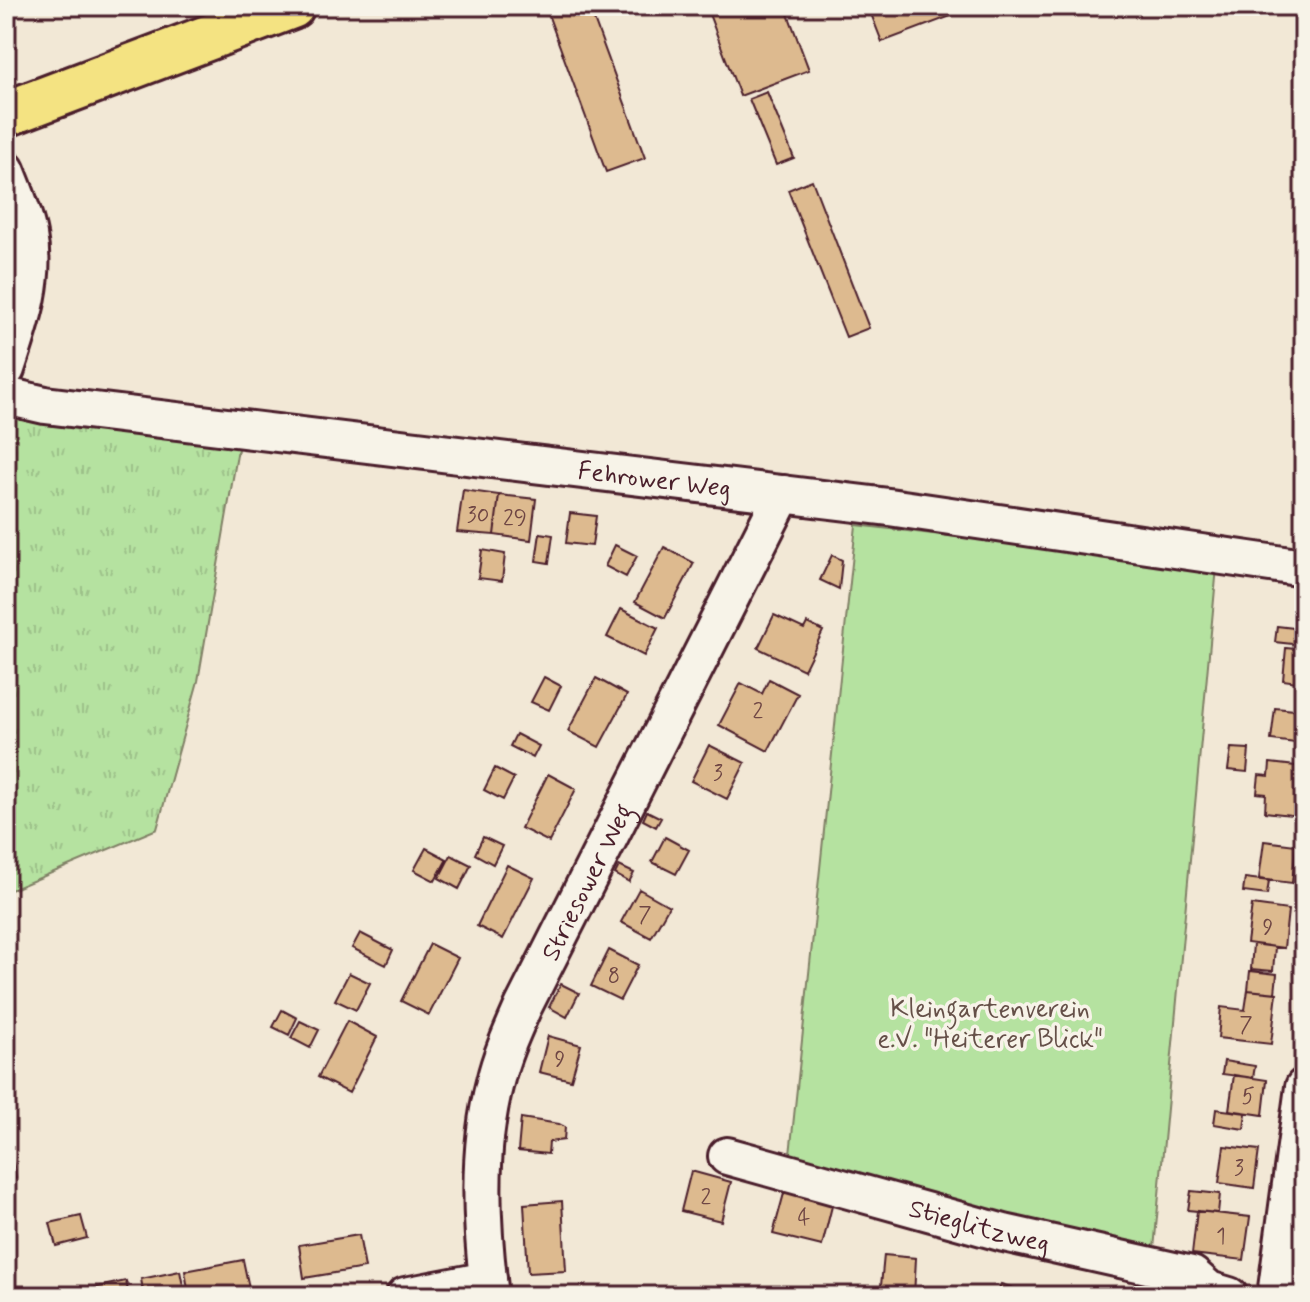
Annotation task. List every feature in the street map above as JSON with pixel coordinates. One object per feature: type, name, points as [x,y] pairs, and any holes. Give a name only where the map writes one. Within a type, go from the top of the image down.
[{"type":"main road","points":[[6,114],[292,6]]},
{"type":"street","points":[[6,170],[28,235],[31,270],[26,308],[6,369]]},
{"type":"street","name":"Fehrower Weg","points":[[6,396],[60,407],[889,507],[1304,568]]},
{"type":"street","name":"Striesower Weg","points":[[489,1288],[482,1178],[494,1085],[503,1054],[523,1007],[783,494]]},
{"type":"street","points":[[1276,1296],[1304,1087]]},
{"type":"street","name":"Stieglitzweg","points":[[727,1156],[1004,1233],[1192,1275],[1216,1294]]},
{"type":"street","points":[[405,1296],[489,1288]]},
{"type":"green space","points":[[6,396],[239,443],[198,681],[157,829],[6,892]]},
{"type":"green space","name":"Kleingartenverein e.V. \"Heiterer Blick\"","points":[[856,525],[1217,567],[1153,1260],[788,1174]]},
{"type":"building","points":[[545,6],[589,6],[645,158],[606,172]]},
{"type":"building","points":[[706,6],[785,6],[809,70],[740,96]]},
{"type":"building","points":[[868,6],[947,6],[951,16],[882,42]]},
{"type":"building","points":[[767,92],[794,158],[776,165],[749,99]]},
{"type":"building","points":[[812,180],[869,328],[846,337],[788,190]]},
{"type":"building","points":[[463,490],[499,495],[494,535],[457,532]]},
{"type":"building","points":[[499,495],[536,499],[531,540],[494,535]]},
{"type":"building","points":[[570,513],[596,516],[592,546],[566,543]]},
{"type":"building","points":[[540,533],[553,535],[549,563],[536,561]]},
{"type":"building","points":[[615,545],[637,556],[626,577],[605,566]]},
{"type":"building","points":[[664,547],[694,563],[665,618],[635,602]]},
{"type":"building","points":[[482,550],[505,554],[502,581],[478,578]]},
{"type":"building","points":[[832,555],[842,560],[839,589],[820,580]]},
{"type":"building","points":[[621,609],[658,628],[644,656],[607,637]]},
{"type":"building","points":[[774,615],[804,629],[807,623],[823,631],[804,670],[758,648]]},
{"type":"building","points":[[1277,626],[1302,629],[1301,645],[1275,642]]},
{"type":"building","points":[[1286,648],[1304,650],[1304,683],[1283,680]]},
{"type":"building","points":[[544,677],[561,686],[549,710],[531,702]]},
{"type":"building","points":[[596,678],[627,695],[599,747],[568,731]]},
{"type":"building","points":[[769,679],[798,694],[768,751],[719,725],[741,683],[762,694]]},
{"type":"building","points":[[1275,708],[1304,711],[1304,744],[1271,740]]},
{"type":"building","points":[[516,734],[539,746],[533,758],[510,746]]},
{"type":"building","points":[[709,745],[745,763],[727,799],[691,781]]},
{"type":"building","points":[[1231,748],[1249,749],[1247,772],[1228,770]]},
{"type":"building","points":[[1270,763],[1304,767],[1300,816],[1265,812],[1266,794],[1257,793],[1259,775],[1269,776]]},
{"type":"building","points":[[495,768],[514,778],[503,800],[484,790]]},
{"type":"building","points":[[548,774],[576,789],[549,842],[521,828]]},
{"type":"building","points":[[647,811],[661,818],[656,827],[643,820]]},
{"type":"building","points":[[483,837],[502,846],[493,864],[475,854]]},
{"type":"building","points":[[665,837],[689,850],[676,874],[652,862]]},
{"type":"building","points":[[1264,841],[1296,845],[1292,883],[1259,879]]},
{"type":"building","points":[[426,848],[447,859],[435,881],[414,870]]},
{"type":"building","points":[[451,855],[471,865],[459,889],[439,878]]},
{"type":"building","points":[[507,865],[534,878],[503,939],[477,926]]},
{"type":"building","points":[[619,866],[634,873],[629,882],[615,874]]},
{"type":"building","points":[[1245,878],[1269,881],[1267,895],[1243,892]]},
{"type":"building","points":[[639,889],[669,906],[651,938],[621,922]]},
{"type":"building","points":[[1252,905],[1288,910],[1284,948],[1247,943]]},
{"type":"building","points":[[360,933],[393,950],[386,965],[352,948]]},
{"type":"building","points":[[430,944],[458,958],[429,1015],[401,1001]]},
{"type":"building","points":[[1253,944],[1275,947],[1273,971],[1251,969]]},
{"type":"building","points":[[609,950],[638,965],[620,1000],[591,986]]},
{"type":"building","points":[[1250,971],[1277,974],[1275,993],[1248,990]]},
{"type":"building","points":[[349,973],[370,983],[356,1010],[335,1000]]},
{"type":"building","points":[[561,984],[579,993],[567,1017],[549,1007]]},
{"type":"building","points":[[1248,990],[1277,993],[1271,1044],[1218,1038],[1221,1007],[1245,1010]]},
{"type":"building","points":[[282,1010],[297,1018],[289,1035],[273,1027]]},
{"type":"building","points":[[300,1021],[319,1030],[310,1048],[291,1038]]},
{"type":"building","points":[[347,1021],[377,1037],[349,1093],[318,1077]]},
{"type":"building","points":[[548,1036],[581,1045],[571,1080],[539,1072]]},
{"type":"building","points":[[1224,1061],[1255,1066],[1253,1078],[1222,1074]]},
{"type":"building","points":[[1234,1075],[1267,1080],[1263,1115],[1229,1110]]},
{"type":"building","points":[[1216,1109],[1246,1113],[1244,1129],[1214,1124]]},
{"type":"building","points":[[521,1118],[565,1127],[564,1140],[549,1142],[548,1154],[518,1151]]},
{"type":"building","points":[[1224,1146],[1259,1150],[1254,1188],[1219,1183]]},
{"type":"building","points":[[11,1151],[16,1178],[6,1180],[6,1152]]},
{"type":"building","points":[[691,1171],[731,1182],[721,1221],[681,1211]]},
{"type":"building","points":[[786,1186],[834,1198],[822,1246],[773,1234]]},
{"type":"building","points":[[1191,1191],[1220,1194],[1218,1213],[1188,1210]]},
{"type":"building","points":[[562,1201],[566,1271],[528,1273],[524,1204]]},
{"type":"building","points":[[1197,1211],[1250,1217],[1244,1260],[1192,1254]]},
{"type":"building","points":[[81,1216],[87,1238],[56,1246],[50,1223]]},
{"type":"building","points":[[359,1235],[365,1268],[304,1278],[299,1245]]},
{"type":"building","points":[[884,1255],[916,1258],[914,1296],[880,1296]]},
{"type":"building","points":[[243,1260],[249,1288],[209,1296],[189,1296],[185,1271]]},
{"type":"building","points":[[180,1271],[185,1296],[144,1296],[141,1279]]},
{"type":"building","points":[[126,1281],[129,1296],[65,1296],[65,1294]]},
{"type":"building","points":[[1001,1284],[1039,1296],[997,1296]]}]
